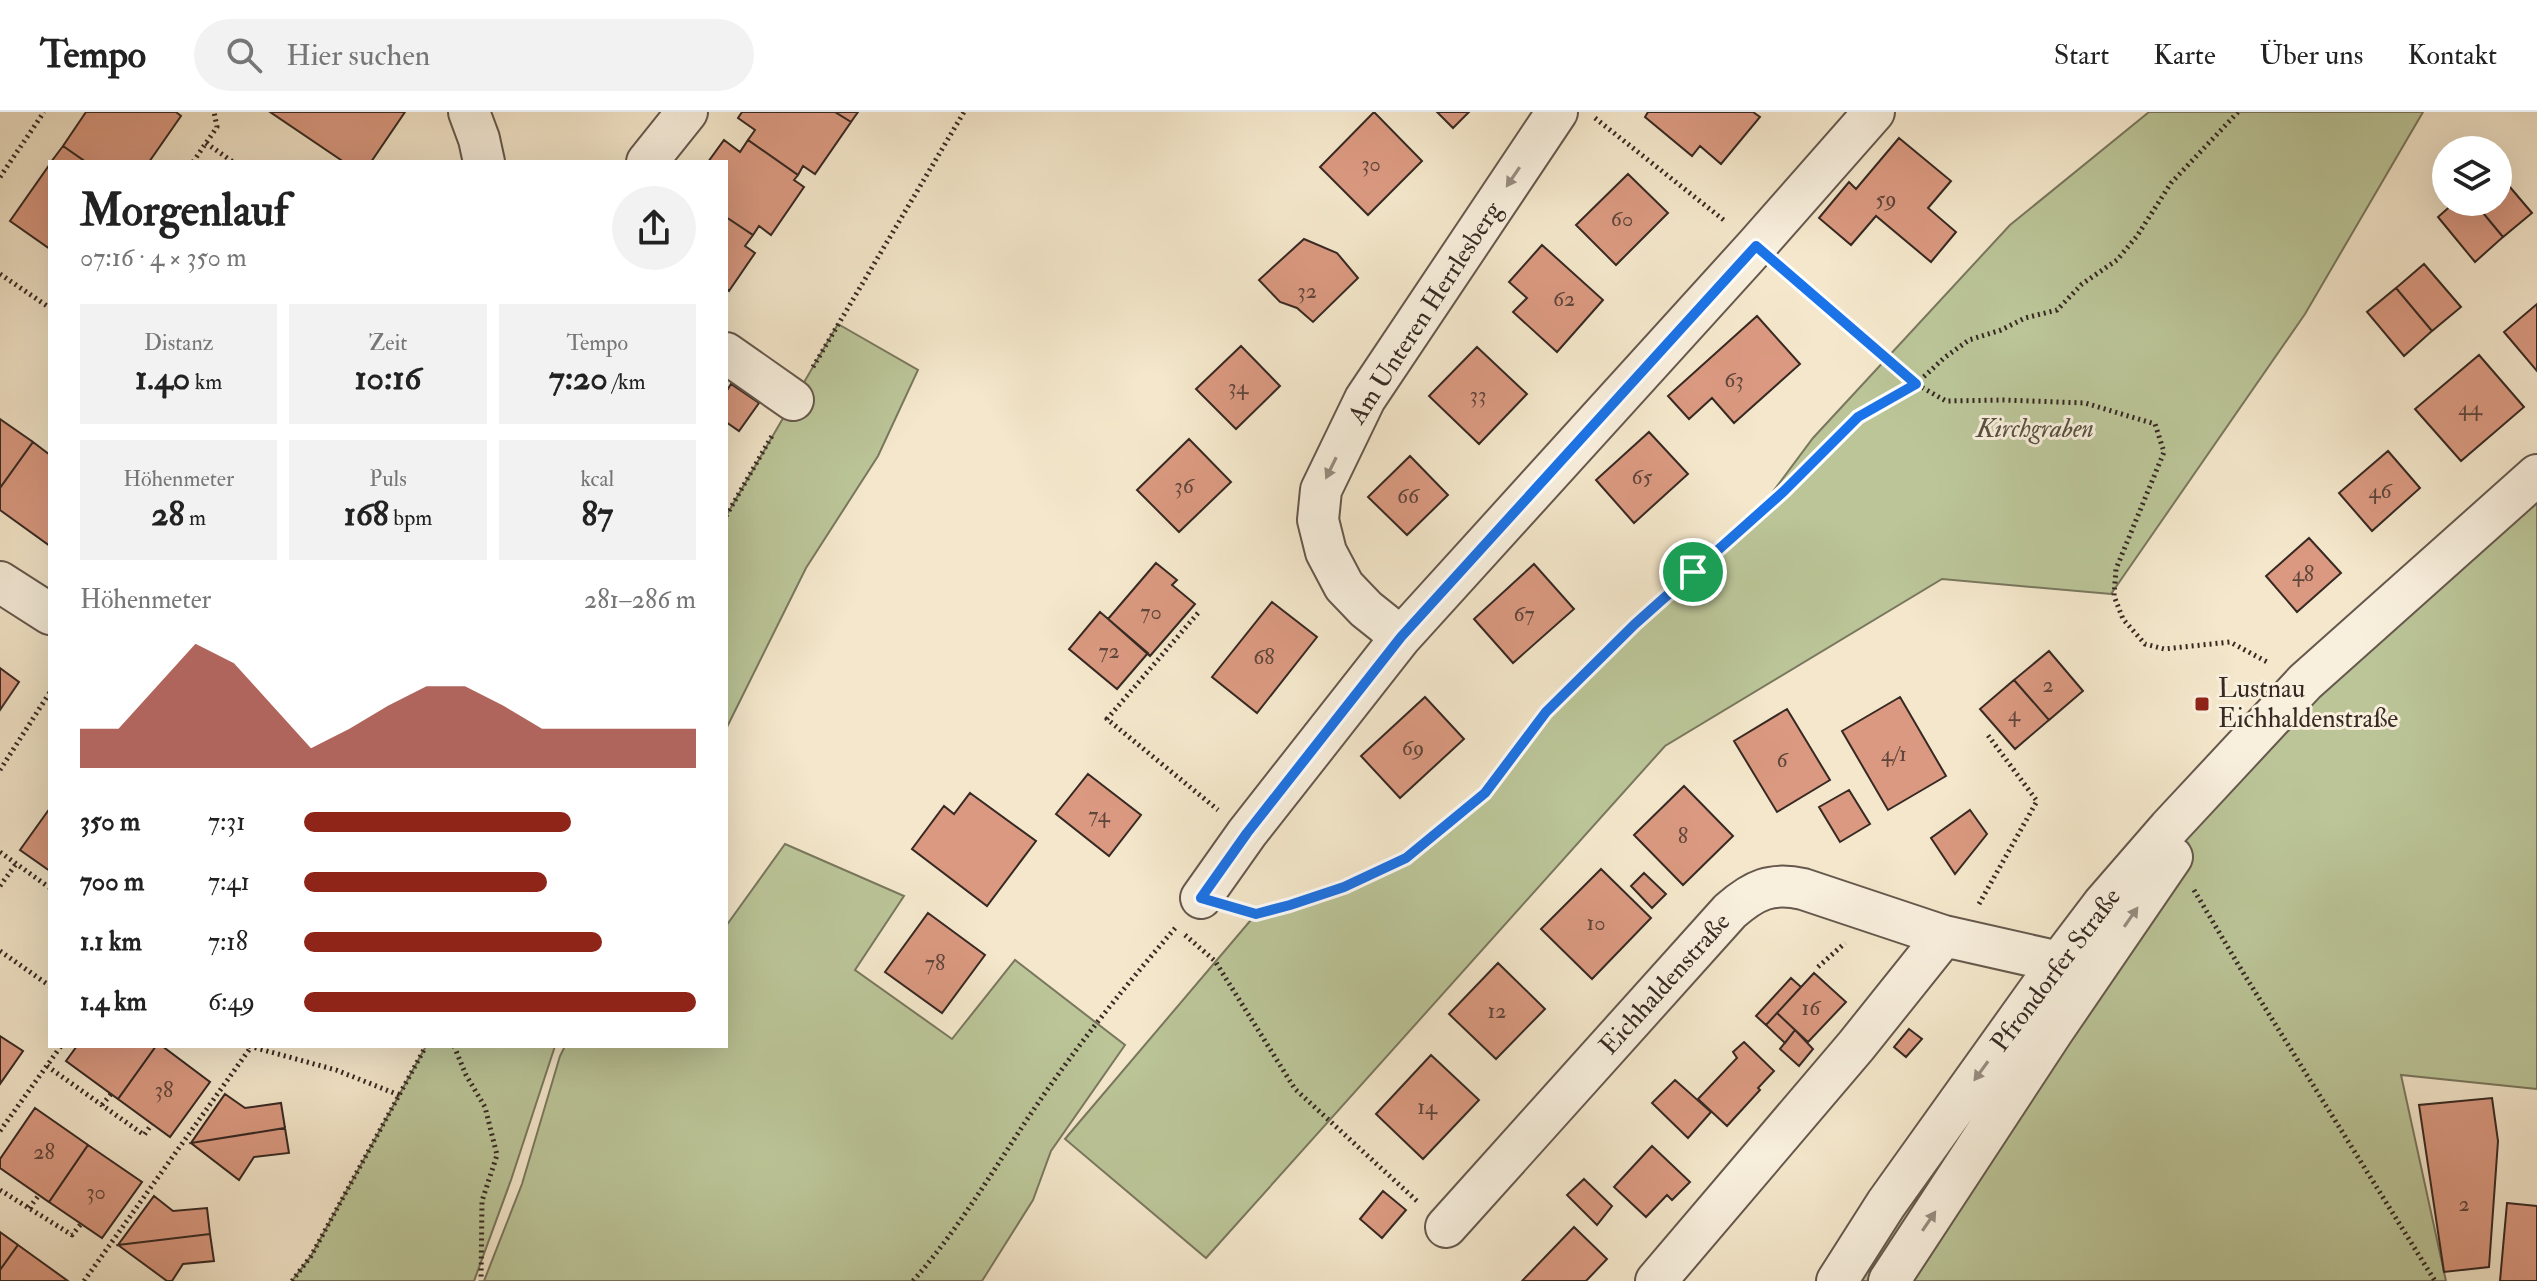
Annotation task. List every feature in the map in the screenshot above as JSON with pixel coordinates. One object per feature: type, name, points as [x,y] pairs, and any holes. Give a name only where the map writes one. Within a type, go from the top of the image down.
[{"type":"street","points":[[469,112],[484,160]]},
{"type":"street","points":[[649,160],[687,112]]},
{"type":"street","name":"Am Unteren Herrlesberg","points":[[1401,637],[1366,609],[1344,586],[1326,552],[1318,520],[1321,490],[1365,399],[1557,112]]},
{"type":"street","points":[[1188,913],[1401,637],[1874,112]]},
{"type":"street","points":[[728,354],[793,400]]},
{"type":"street","name":"Pfrondorfer Straße","points":[[1889,1281],[2073,972],[2103,904],[2305,682],[2537,475]]},
{"type":"street","points":[[0,582],[48,613]]},
{"type":"street","name":"Pfrondorfer Straße","points":[[1837,1281],[1886,1204],[2073,972],[2174,855],[2305,682]]},
{"type":"street","name":"Eichhaldenstraße","points":[[1446,1227],[1709,934],[1747,896],[1766,888],[1794,887],[1951,938],[2073,972]]},
{"type":"street","points":[[1656,1281],[1951,938]]},
{"type":"path","points":[[0,177],[44,112]]},
{"type":"path","points":[[194,160],[217,127],[214,112]]},
{"type":"path","points":[[728,513],[964,112]]},
{"type":"path","points":[[1588,112],[1756,246],[1916,384],[1946,401],[2085,403],[2155,424],[2164,452],[2116,569],[2114,596],[2123,619],[2145,644],[2164,649],[2230,642],[2305,682]]},
{"type":"path","points":[[913,1281],[981,1193],[1031,1114],[1133,976],[1188,913],[1256,914],[1344,887],[1406,858],[1485,793],[1546,712],[1635,624],[1783,492],[1858,417],[1916,384],[1969,340],[2025,318],[2057,310],[2082,284],[2117,260],[2137,236],[2171,183],[2238,112]]},
{"type":"path","points":[[206,143],[230,160]]},
{"type":"path","points":[[0,274],[48,307]]},
{"type":"path","points":[[1198,613],[1107,719],[1247,833]]},
{"type":"path","points":[[0,770],[48,695]]},
{"type":"path","points":[[1951,938],[2037,801],[1987,734]]},
{"type":"path","points":[[0,852],[48,887]]},
{"type":"path","points":[[2174,855],[2239,966],[2435,1281]]},
{"type":"path","points":[[0,886],[16,864]]},
{"type":"path","points":[[1188,913],[1295,1089],[1446,1227]]},
{"type":"path","points":[[0,951],[48,985]]},
{"type":"path","points":[[0,1131],[60,1048]]},
{"type":"path","points":[[84,1281],[249,1048]]},
{"type":"path","points":[[254,1048],[336,1070],[399,1095]]},
{"type":"path","points":[[292,1281],[311,1256],[425,1048]]},
{"type":"path","points":[[455,1048],[485,1107],[497,1155],[482,1201],[481,1281]]},
{"type":"path","points":[[47,1066],[144,1135],[152,1124]]},
{"type":"path","points":[[102,1105],[111,1094]]},
{"type":"path","points":[[0,1190],[72,1235],[81,1224]]},
{"type":"path","points":[[29,1208],[39,1195]]},
{"type":"green space","name":"Kirchgraben","points":[[2149,112],[2423,112],[2305,314],[2111,594],[1942,579],[1665,746],[1206,1258],[1065,1139],[1256,914],[1344,887],[1406,858],[1485,793],[1546,712],[1635,624],[1754,517],[1813,438],[2010,225]]},
{"type":"green space","points":[[838,324],[918,370],[878,456],[806,568],[728,725],[728,513]]},
{"type":"green space","points":[[2537,496],[2537,1089],[2401,1075],[2446,1281],[1845,1281],[2169,828]]},
{"type":"green space","points":[[785,844],[904,896],[855,970],[952,1039],[1015,960],[1125,1045],[1051,1151],[1033,1200],[982,1281],[484,1281],[522,1184],[564,1048],[728,1048],[728,923]]},
{"type":"green space","points":[[425,1048],[554,1048],[474,1281],[292,1281],[311,1256]]},
{"type":"building","points":[[86,112],[176,112],[181,116],[150,160],[83,160],[63,146]]},
{"type":"building","points":[[270,112],[405,112],[372,160],[341,160]]},
{"type":"building","points":[[742,112],[835,112],[851,122],[815,174],[803,166],[798,175],[748,140],[755,130],[738,118]]},
{"type":"building","points":[[835,112],[858,112],[851,122]]},
{"type":"building","points":[[1374,112],[1422,161],[1368,215],[1320,167]]},
{"type":"building","points":[[1437,112],[1469,112],[1453,128]]},
{"type":"building","points":[[1648,112],[1753,112],[1760,117],[1721,164],[1700,146],[1692,156],[1645,117]]},
{"type":"building","points":[[1899,138],[1951,181],[1928,208],[1956,232],[1931,262],[1876,216],[1851,245],[1819,218],[1849,182],[1856,189]]},
{"type":"building","points":[[724,140],[740,152],[748,140],[798,175],[794,180],[804,187],[771,235],[759,226],[753,235],[728,218],[728,160],[709,160]]},
{"type":"building","points":[[63,146],[83,160],[52,160]]},
{"type":"building","points":[[48,167],[48,248],[10,221]]},
{"type":"building","points":[[1628,174],[1668,213],[1616,265],[1576,225]]},
{"type":"building","points":[[2512,189],[2532,213],[2503,237],[2486,216],[2512,216]]},
{"type":"building","points":[[2486,216],[2503,237],[2475,262],[2438,217]]},
{"type":"building","points":[[728,218],[753,235],[745,246],[755,253],[729,291]]},
{"type":"building","points":[[1304,239],[1337,253],[1358,278],[1313,322],[1297,308],[1280,302],[1259,280]]},
{"type":"building","points":[[1542,245],[1603,300],[1557,352],[1513,312],[1527,298],[1509,282]]},
{"type":"building","points":[[2424,264],[2461,307],[2432,331],[2396,288]]},
{"type":"building","points":[[2396,288],[2432,331],[2404,356],[2367,312]]},
{"type":"building","points":[[2537,304],[2537,371],[2504,332]]},
{"type":"building","points":[[1757,316],[1800,364],[1734,423],[1712,398],[1689,419],[1668,396]]},
{"type":"building","points":[[1241,346],[1280,386],[1236,429],[1196,389]]},
{"type":"building","points":[[1477,347],[1527,394],[1479,444],[1429,396]]},
{"type":"building","points":[[2479,355],[2524,407],[2461,461],[2415,409]]},
{"type":"building","points":[[731,384],[759,403],[739,431],[728,423],[728,389]]},
{"type":"building","points":[[0,419],[33,442],[0,488]]},
{"type":"building","points":[[1649,432],[1688,474],[1634,523],[1596,480]]},
{"type":"building","points":[[1189,439],[1231,482],[1179,532],[1137,490]]},
{"type":"building","points":[[33,442],[48,453],[48,545],[0,510],[0,488]]},
{"type":"building","points":[[2388,451],[2420,488],[2372,531],[2339,493]]},
{"type":"building","points":[[1410,456],[1448,495],[1407,535],[1368,497]]},
{"type":"building","points":[[2309,538],[2341,573],[2297,612],[2266,576]]},
{"type":"building","points":[[1156,563],[1177,580],[1172,585],[1195,604],[1150,656],[1108,619]]},
{"type":"building","points":[[1534,564],[1574,609],[1513,663],[1474,619]]},
{"type":"building","points":[[1272,602],[1317,637],[1257,713],[1212,677]]},
{"type":"building","points":[[1100,612],[1148,653],[1117,689],[1069,649]]},
{"type":"building","points":[[2049,651],[2083,691],[2049,720],[2014,680]]},
{"type":"building","points":[[0,668],[19,682],[0,710]]},
{"type":"building","points":[[2014,680],[2049,720],[2015,749],[1980,709]]},
{"type":"building","points":[[1425,697],[1464,739],[1400,798],[1361,756]]},
{"type":"building","points":[[1900,697],[1946,776],[1888,810],[1842,731]]},
{"type":"building","points":[[1787,709],[1830,780],[1777,812],[1734,741]]},
{"type":"building","points":[[1088,774],[1141,815],[1109,856],[1056,814]]},
{"type":"building","points":[[1684,786],[1733,836],[1683,885],[1634,835]]},
{"type":"building","points":[[1849,790],[1870,824],[1840,842],[1819,807]]},
{"type":"building","points":[[970,793],[1036,841],[987,906],[912,849],[944,806],[954,814]]},
{"type":"building","points":[[1970,810],[1987,834],[1955,874],[1931,838]]},
{"type":"building","points":[[48,811],[48,870],[20,850]]},
{"type":"building","points":[[1601,869],[1651,918],[1592,979],[1541,929]]},
{"type":"building","points":[[1644,873],[1666,894],[1652,908],[1631,886]]},
{"type":"building","points":[[928,913],[985,955],[942,1013],[885,972]]},
{"type":"building","points":[[1498,963],[1545,1009],[1496,1059],[1449,1014]]},
{"type":"building","points":[[1814,973],[1846,1002],[1808,1042],[1777,1013]]},
{"type":"building","points":[[1791,978],[1801,987],[1766,1025],[1756,1016]]},
{"type":"building","points":[[1777,1013],[1795,1030],[1785,1043],[1766,1025]]},
{"type":"building","points":[[1909,1029],[1922,1039],[1906,1057],[1894,1047]]},
{"type":"building","points":[[1795,1030],[1813,1049],[1799,1066],[1780,1049]]},
{"type":"building","points":[[0,1036],[23,1051],[0,1084]]},
{"type":"building","points":[[1744,1042],[1774,1071],[1727,1126],[1698,1099],[1737,1058],[1733,1052]]},
{"type":"building","points":[[76,1048],[155,1048],[118,1099],[66,1061]]},
{"type":"building","points":[[155,1048],[165,1048],[210,1082],[170,1137],[118,1099]]},
{"type":"building","points":[[1431,1055],[1479,1100],[1423,1159],[1376,1114]]},
{"type":"building","points":[[1675,1080],[1711,1112],[1688,1138],[1652,1103]]},
{"type":"building","points":[[225,1094],[245,1108],[281,1103],[285,1128],[191,1143]]},
{"type":"building","points":[[2492,1098],[2498,1141],[2489,1267],[2444,1272],[2419,1105]]},
{"type":"building","points":[[35,1108],[88,1145],[49,1202],[0,1168],[0,1159]]},
{"type":"building","points":[[285,1128],[289,1153],[254,1157],[239,1180],[191,1143]]},
{"type":"building","points":[[88,1145],[142,1182],[102,1238],[49,1202]]},
{"type":"building","points":[[1652,1146],[1690,1182],[1672,1200],[1667,1195],[1646,1217],[1614,1187]]},
{"type":"building","points":[[1584,1179],[1612,1206],[1597,1225],[1567,1195]]},
{"type":"building","points":[[1383,1191],[1406,1210],[1382,1238],[1360,1219]]},
{"type":"building","points":[[154,1196],[173,1211],[207,1208],[210,1234],[118,1245]]},
{"type":"building","points":[[2507,1203],[2537,1206],[2537,1281],[2500,1281]]},
{"type":"building","points":[[1574,1227],[1607,1259],[1586,1281],[1522,1281]]},
{"type":"building","points":[[0,1232],[18,1245],[0,1270]]},
{"type":"building","points":[[210,1234],[214,1261],[183,1264],[172,1281],[167,1281],[118,1245]]},
{"type":"building","points":[[18,1245],[68,1281],[0,1281],[0,1270]]},
{"type":"place","name":"Lustnau Eichhaldenstraße","points":[[2202,704]]},
{"type":"route","points":[[1756,246],[1916,384],[1858,417],[1783,492],[1693,572],[1546,712],[1485,793],[1406,858],[1344,887],[1256,914],[1201,898],[1247,833],[1401,637],[1756,246]]}]
